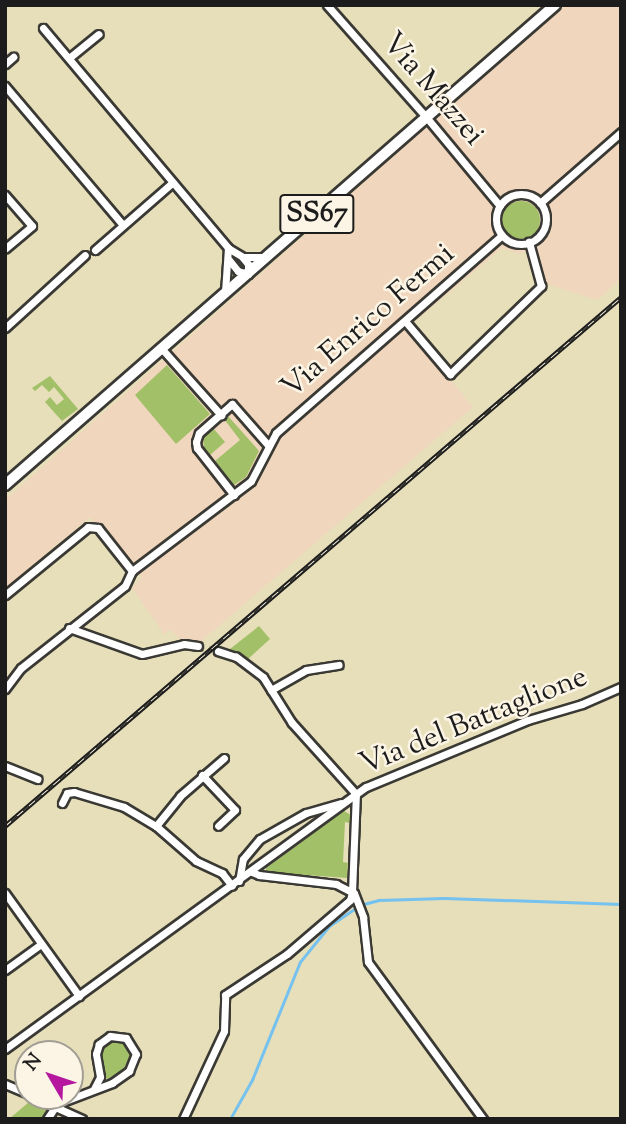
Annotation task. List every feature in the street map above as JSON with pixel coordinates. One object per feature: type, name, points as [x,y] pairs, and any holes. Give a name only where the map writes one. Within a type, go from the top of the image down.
[{"type":"main road","name":"SS67","points":[[5,485],[555,5]]},
{"type":"street","name":"Via Mazzei","points":[[327,5],[427,117],[500,206]]},
{"type":"street","points":[[43,27],[228,248],[243,257],[248,274],[238,271],[229,260]]},
{"type":"street","points":[[69,58],[99,34]]},
{"type":"street","points":[[5,64],[13,57]]},
{"type":"street","points":[[5,86],[123,225]]},
{"type":"street","points":[[540,203],[621,132]]},
{"type":"street","points":[[95,250],[173,182]]},
{"type":"street","points":[[521,194],[540,203],[545,213],[545,226],[540,236],[530,243],[514,243],[502,235],[496,221],[500,206],[508,198],[521,194]]},
{"type":"street","points":[[5,195],[32,226],[5,249]]},
{"type":"street","name":"Via Enrico Fermi","points":[[5,689],[21,668],[125,586],[132,571],[251,481],[268,445],[296,415],[502,235]]},
{"type":"street","points":[[405,321],[450,374],[541,286],[530,243]]},
{"type":"street","points":[[224,295],[228,248]]},
{"type":"street","points":[[5,328],[85,255]]},
{"type":"street","points":[[243,257],[269,256]]},
{"type":"street","points":[[162,349],[221,415]]},
{"type":"street","points":[[234,495],[195,442],[199,433],[232,404],[268,445]]},
{"type":"street","points":[[5,595],[88,527],[98,528],[132,571]]},
{"type":"street","points":[[69,628],[142,654],[184,644],[198,646]]},
{"type":"street","points":[[183,1119],[224,1031],[225,995],[287,954],[350,900],[352,892],[356,794],[292,723],[253,668],[236,657],[218,651]]},
{"type":"street","points":[[271,690],[306,670],[339,665]]},
{"type":"street","name":"Via del Battaglione","points":[[5,1049],[356,794],[418,764],[621,687]]},
{"type":"street","points":[[156,826],[202,775],[224,758]]},
{"type":"street","points":[[5,766],[38,779]]},
{"type":"street","points":[[202,775],[235,810],[218,826]]},
{"type":"street","points":[[62,803],[67,793],[74,792],[116,804],[156,826],[196,861],[224,874],[235,884]]},
{"type":"street","name":"Via del Battaglione","points":[[235,884],[243,859],[260,839],[306,813],[346,802]]},
{"type":"street","points":[[252,872],[336,884],[352,892],[362,912],[368,962],[483,1119]]},
{"type":"street","points":[[5,893],[79,996]]},
{"type":"street","points":[[5,970],[41,944]]},
{"type":"street","points":[[84,1093],[94,1089],[118,1079],[133,1066],[135,1049],[126,1038],[110,1036],[99,1044],[96,1054],[100,1077],[94,1089]]},
{"type":"street","points":[[62,1110],[82,1119]]},
{"type":"shaded area","points":[[564,5],[621,5],[621,279],[597,300],[547,284],[535,250],[519,254],[502,248],[407,328],[473,407],[199,643],[183,642],[169,629],[165,635],[131,587],[142,578],[90,517],[5,588],[5,500]]},
{"type":"green space","points":[[521,201],[535,206],[540,220],[535,234],[521,239],[507,234],[502,220],[507,206]]},
{"type":"green space","points":[[167,365],[210,414],[176,444],[135,395]]},
{"type":"green space","points":[[50,376],[78,409],[62,421],[45,402],[50,397],[57,405],[64,399],[54,387],[49,392],[42,385],[35,391],[32,388]]},
{"type":"green space","points":[[228,416],[259,451],[246,477],[234,485],[215,461],[240,440],[224,419]]},
{"type":"green space","points":[[213,428],[225,442],[210,455],[204,447],[203,438]]},
{"type":"green space","points":[[259,626],[270,639],[247,660],[230,649]]},
{"type":"green space","points":[[344,811],[351,815],[350,823],[345,822],[343,862],[348,863],[347,878],[266,872],[266,868]]},
{"type":"green space","points":[[115,1040],[127,1044],[131,1055],[123,1070],[108,1079],[104,1077],[101,1054],[106,1044]]},
{"type":"green space","points":[[20,1110],[46,1110],[42,1119],[9,1119]]},
{"type":"waterway","points":[[230,1119],[252,1080],[300,962],[329,926],[360,905],[379,900],[444,898],[621,904]]},
{"type":"tunnel","points":[[198,646],[218,651]]},
{"type":"railway","points":[[5,826],[621,297]]}]
